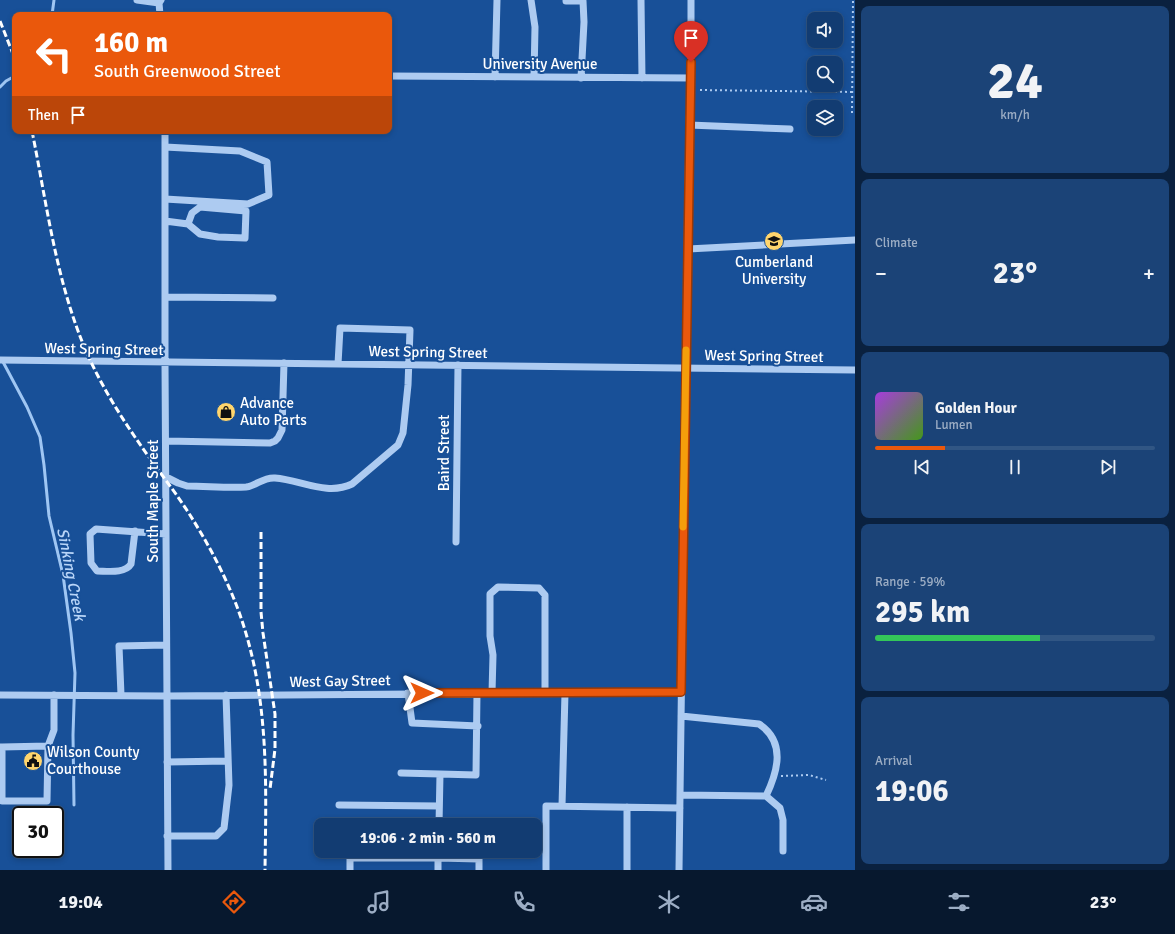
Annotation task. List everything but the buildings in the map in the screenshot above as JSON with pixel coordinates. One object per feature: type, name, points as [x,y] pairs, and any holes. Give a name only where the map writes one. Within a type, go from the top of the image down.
[{"type":"street","points":[[137,0],[160,2]]},
{"type":"street","points":[[494,77],[497,0]]},
{"type":"street","points":[[531,0],[536,27],[534,78]]},
{"type":"street","points":[[641,0],[642,78]]},
{"type":"street","points":[[679,870],[691,0]]},
{"type":"street","points":[[566,1],[583,1],[584,22],[580,78]]},
{"type":"street","name":"University Avenue","points":[[392,76],[691,78]]},
{"type":"street","points":[[689,125],[790,128]]},
{"type":"street","name":"South Maple Street","points":[[165,134],[166,696],[168,870]]},
{"type":"street","points":[[165,147],[240,151],[267,162],[269,195],[248,204],[165,199]]},
{"type":"street","points":[[165,221],[188,224],[200,234],[218,237],[246,238],[246,211],[200,207],[192,213],[188,224]]},
{"type":"street","points":[[688,249],[855,240]]},
{"type":"street","points":[[165,297],[273,298]]},
{"type":"street","points":[[166,476],[178,484],[187,486],[247,487],[269,478],[334,489],[344,488],[352,484],[398,444],[403,433],[409,364],[410,330],[340,328],[338,364]]},
{"type":"street","name":"West Spring Street","points":[[0,360],[855,370]]},
{"type":"street","points":[[166,441],[270,443],[275,441],[282,430],[284,364]]},
{"type":"street","name":"Baird Street","points":[[456,542],[458,365]]},
{"type":"street","points":[[135,531],[131,564],[121,570],[97,571],[91,563],[90,534],[96,529],[135,531],[166,534]]},
{"type":"street","points":[[492,693],[493,655],[490,636],[490,594],[498,587],[539,588],[544,595],[545,693]]},
{"type":"street","points":[[121,695],[119,646],[166,645]]},
{"type":"street","name":"West Gay Street","points":[[0,695],[166,696],[681,692]]},
{"type":"street","points":[[408,693],[412,723],[478,726]]},
{"type":"street","points":[[401,774],[476,775],[478,726],[477,693]]},
{"type":"street","points":[[562,806],[564,693]]},
{"type":"street","points":[[48,746],[1,747],[2,801],[47,801],[48,746],[54,730],[54,695]]},
{"type":"street","points":[[167,836],[216,836],[224,828],[229,786],[226,695]]},
{"type":"street","points":[[681,716],[759,724],[767,729],[777,747],[778,756],[774,777],[766,796]]},
{"type":"street","points":[[167,762],[228,762]]},
{"type":"street","points":[[439,818],[440,774]]},
{"type":"street","points":[[680,795],[766,796],[780,808],[783,820],[783,851]]},
{"type":"street","points":[[339,805],[439,806]]},
{"type":"street","points":[[546,870],[546,806],[680,808]]},
{"type":"street","points":[[627,807],[627,870]]},
{"type":"street","points":[[350,858],[350,870]]},
{"type":"street","points":[[438,858],[438,870]]},
{"type":"street","points":[[479,858],[479,870]]},
{"type":"path","points":[[852,113],[854,92],[853,0]]},
{"type":"path","points":[[700,90],[854,92]]},
{"type":"path","points":[[774,777],[809,775],[826,780]]},
{"type":"waterway","name":"Sinking Creek","points":[[52,12],[54,0]]},
{"type":"waterway","name":"Sinking Creek","points":[[0,87],[12,78]]},
{"type":"waterway","name":"Sinking Creek","points":[[2,360],[27,407],[40,437],[49,516],[63,575],[75,673],[73,735],[74,805]]},
{"type":"railway","points":[[0,21],[12,51]]},
{"type":"railway","points":[[33,134],[53,242],[67,298],[86,351],[107,393],[124,420],[199,529],[223,574],[242,621],[254,666],[263,724],[266,782],[265,870]]},
{"type":"railway","points":[[261,532],[261,612],[275,714],[275,749],[270,789]]},
{"type":"slow traffic","points":[[683,527],[686,350]]},
{"type":"place","name":"Cumberland University","points":[[774,241]]},
{"type":"place","name":"Advance Auto Parts","points":[[226,412]]},
{"type":"place","name":"Wilson County Courthouse","points":[[33,761]]},
{"type":"route","points":[[422,693],[681,692],[691,62]]}]
